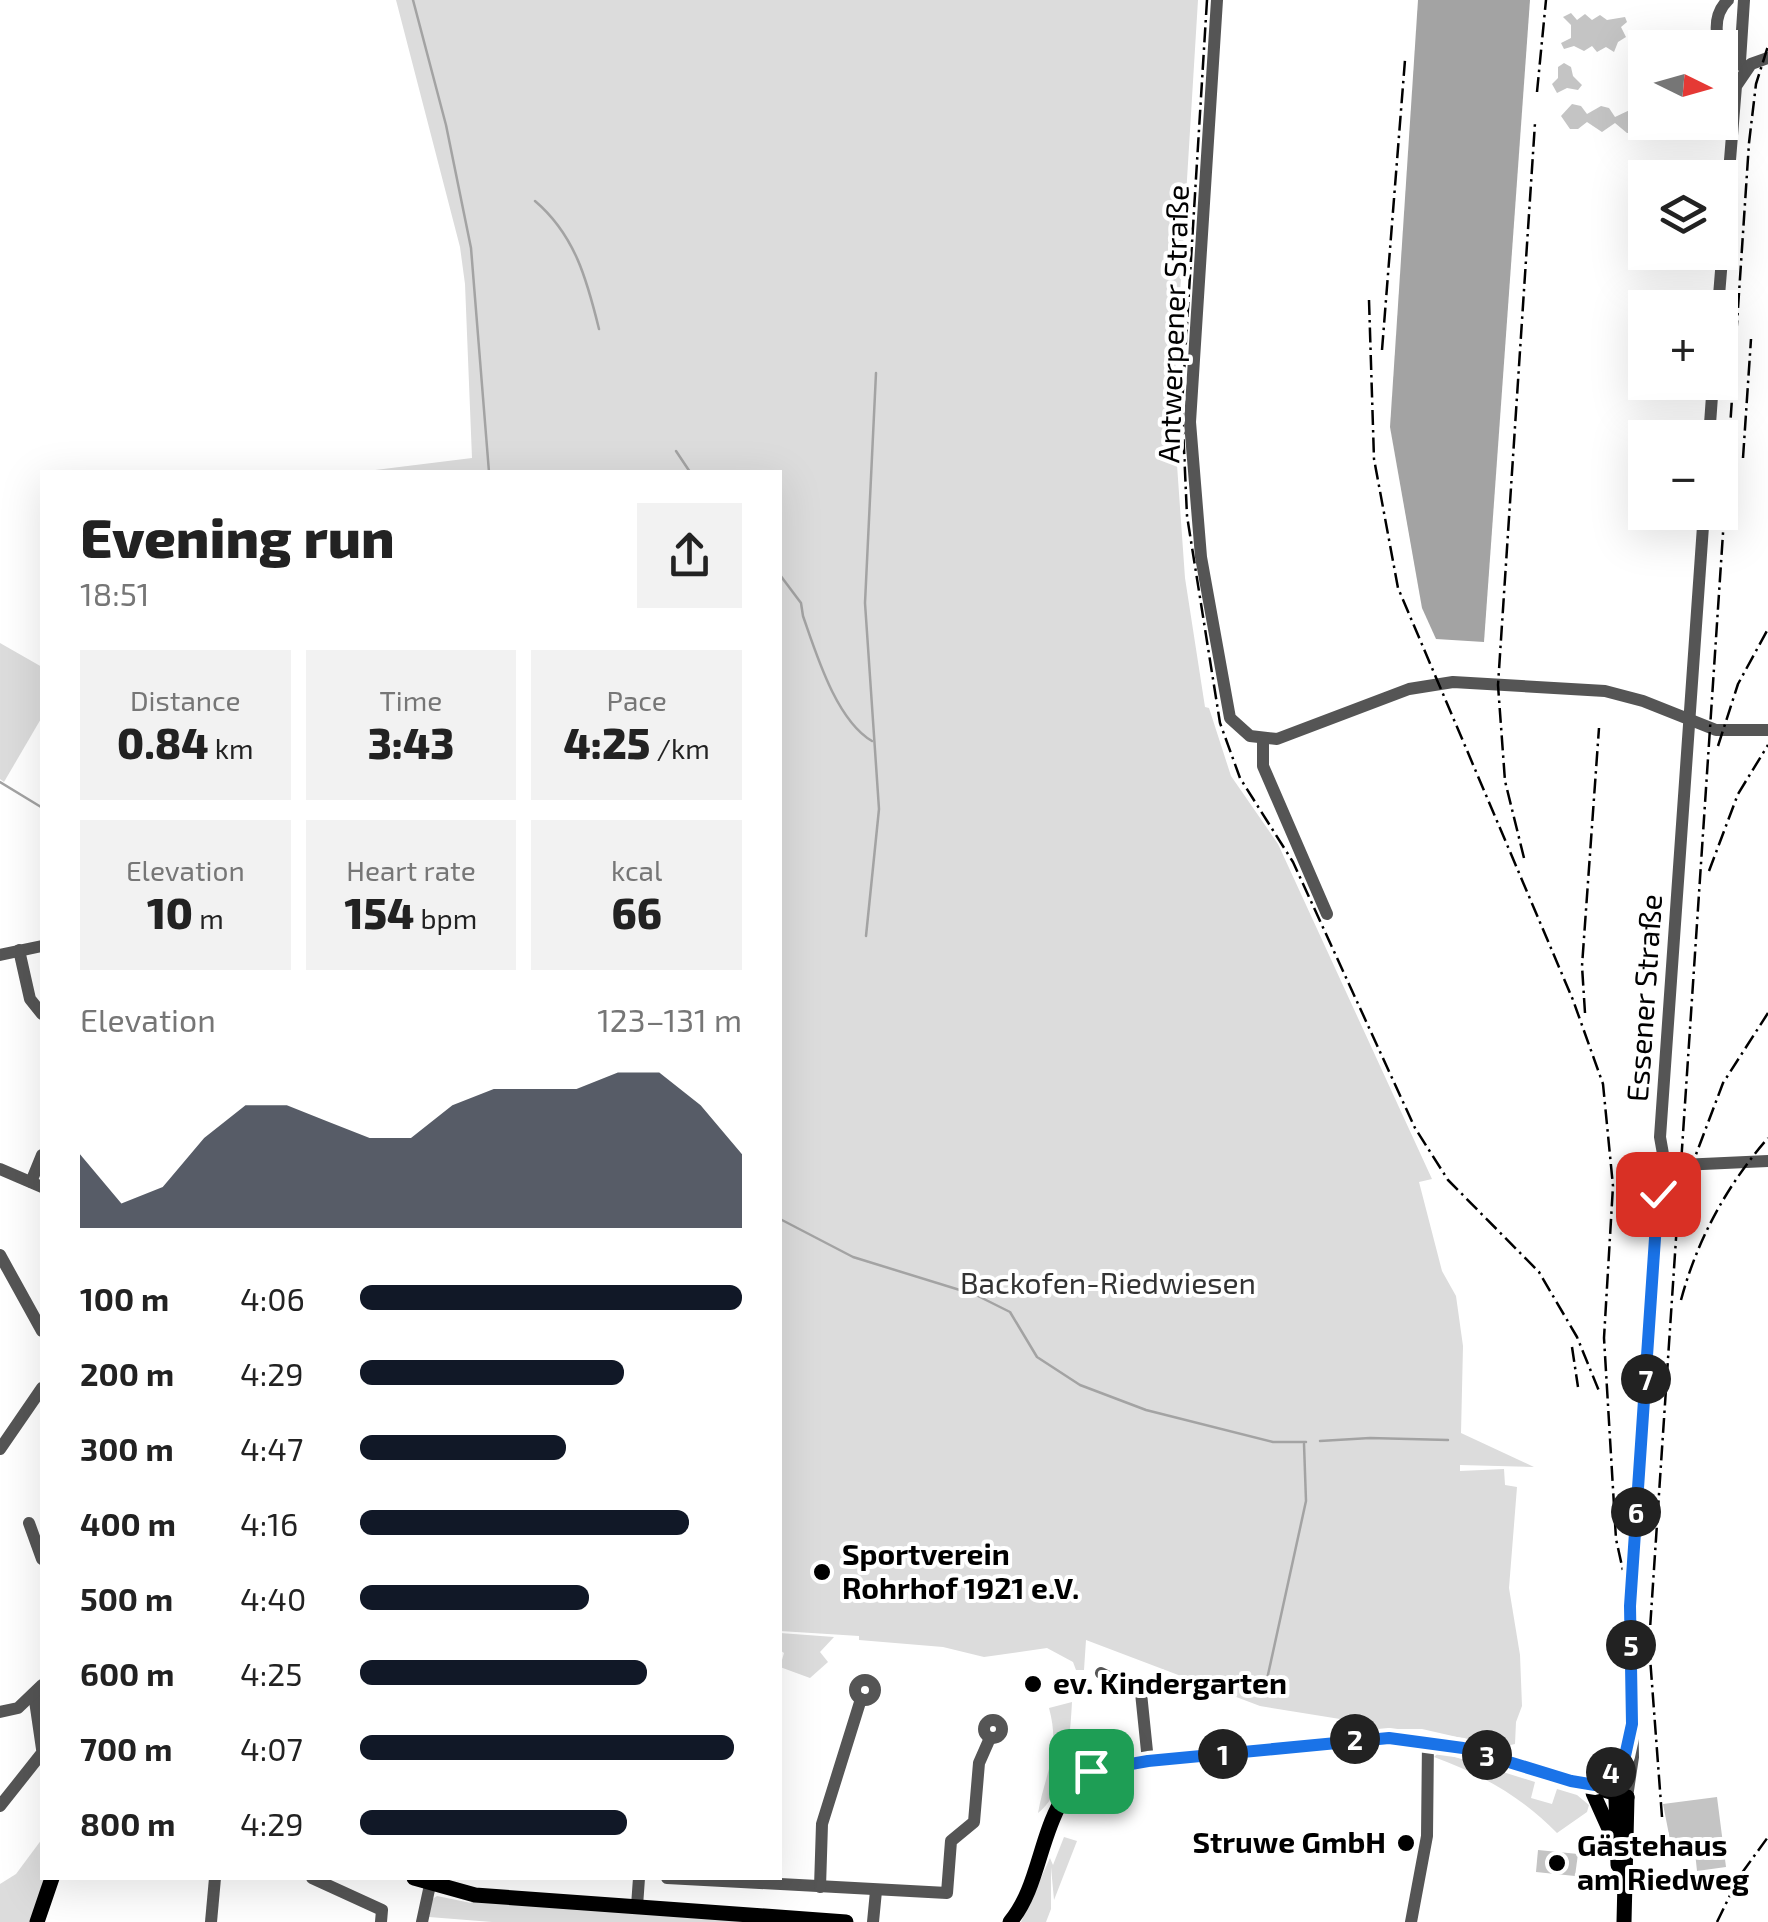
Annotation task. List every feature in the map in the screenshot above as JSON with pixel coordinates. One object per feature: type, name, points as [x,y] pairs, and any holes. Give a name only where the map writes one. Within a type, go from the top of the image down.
[{"type":"main road","points":[[1010,1922],[1022,1906],[1049,1829],[1071,1785],[1102,1767],[1361,1738],[1428,1740],[1620,1796]]},
{"type":"main road","points":[[1594,1789],[1625,1756]]},
{"type":"main road","points":[[1594,1789],[1615,1843],[1623,1894]]},
{"type":"main road","points":[[1615,1843],[1620,1796]]},
{"type":"main road","points":[[1620,1796],[1624,1922]]},
{"type":"main road","points":[[39,1914],[51,1880]]},
{"type":"main road","points":[[419,1880],[637,1906],[846,1922]]},
{"type":"street","name":"Antwerpener Straße","points":[[1217,0],[1190,422],[1194,487],[1224,702],[1237,727],[1263,740]]},
{"type":"street","points":[[1717,30],[1717,13],[1728,0]]},
{"type":"street","points":[[1744,0],[1740,61],[1745,70]]},
{"type":"street","points":[[1717,13],[1727,9],[1743,17]]},
{"type":"street","points":[[1738,82],[1745,70],[1768,58]]},
{"type":"street","points":[[1719,290],[1732,140]]},
{"type":"street","name":"Essener Straße","points":[[1620,1796],[1632,1724],[1630,1606],[1658,1184],[1666,1172],[1660,1137],[1703,530]]},
{"type":"street","points":[[1326,914],[1263,766],[1263,740],[1288,735],[1409,689],[1442,682],[1605,691],[1644,700],[1710,728],[1768,730]]},
{"type":"street","points":[[1688,751],[1710,728]]},
{"type":"street","points":[[0,954],[40,946]]},
{"type":"street","points":[[19,950],[30,999],[40,1012]]},
{"type":"street","points":[[1666,1172],[1681,1165],[1768,1161]]},
{"type":"street","points":[[0,1168],[37,1185]]},
{"type":"street","points":[[0,1255],[40,1327]]},
{"type":"street","points":[[0,1291],[15,1282]]},
{"type":"street","points":[[0,1449],[40,1391]]},
{"type":"street","points":[[30,1523],[40,1553]]},
{"type":"street","points":[[1101,1672],[1141,1693],[1148,1761]]},
{"type":"street","points":[[0,1712],[18,1708],[38,1690]]},
{"type":"street","points":[[38,1690],[40,1720]]},
{"type":"street","points":[[820,1887],[822,1824],[861,1699]]},
{"type":"street","name":"Essener Straße","points":[[1620,1796],[1632,1724]]},
{"type":"street","points":[[719,1880],[947,1893],[951,1841],[974,1822],[979,1763],[990,1738]]},
{"type":"street","points":[[1410,1922],[1426,1836],[1428,1740]]},
{"type":"street","points":[[0,1806],[40,1754]]},
{"type":"street","points":[[211,1922],[215,1880]]},
{"type":"street","points":[[316,1880],[382,1910],[381,1922]]},
{"type":"street","points":[[637,1906],[639,1880]]},
{"type":"street","points":[[422,1922],[430,1884]]},
{"type":"street","points":[[874,1922],[876,1891]]},
{"type":"green space","name":"Backofen-Riedwiesen","points":[[396,0],[1198,0],[1173,408],[1185,578],[1205,707],[1209,708],[1231,776],[1278,844],[1432,1179],[1419,1182],[1442,1271],[1456,1296],[1463,1346],[1461,1433],[1534,1467],[1460,1465],[1460,1471],[1504,1469],[1505,1485],[1517,1487],[1509,1588],[1520,1655],[1522,1706],[1516,1722],[1515,1744],[1501,1747],[1422,1729],[1345,1729],[1340,1719],[1260,1706],[1086,1640],[1084,1670],[1076,1670],[1073,1662],[1047,1648],[984,1657],[943,1647],[859,1640],[859,1636],[782,1631],[782,470],[375,470],[472,458],[460,247]]},
{"type":"green space","points":[[0,643],[40,666],[40,720],[4,782],[0,779]]},
{"type":"green space","points":[[782,1633],[834,1637],[820,1652],[828,1662],[810,1678],[782,1668]]},
{"type":"green space","points":[[1072,1702],[1061,1777],[1048,1803],[1038,1813],[1053,1750],[1049,1708]]},
{"type":"green space","points":[[1439,1752],[1535,1782],[1531,1798],[1552,1804],[1557,1789],[1577,1795],[1589,1805],[1587,1812],[1557,1833],[1500,1788],[1434,1757]]},
{"type":"green space","points":[[1064,1837],[1077,1841],[1054,1900],[1051,1867],[1051,1909],[1046,1922],[1021,1922],[1050,1858],[1053,1865]]},
{"type":"green space","points":[[40,1842],[40,1880],[43,1880],[31,1922],[0,1922],[0,1884],[16,1874]]},
{"type":"green space","points":[[437,1896],[471,1903],[473,1899],[785,1922],[492,1922],[429,1917],[431,1900]]},
{"type":"shaded area","points":[[1418,0],[1530,0],[1484,642],[1436,639],[1422,608],[1390,427]]},
{"type":"building","points":[[1571,13],[1577,20],[1585,14],[1592,20],[1600,15],[1607,20],[1625,17],[1627,22],[1621,27],[1626,37],[1618,42],[1614,52],[1606,47],[1597,52],[1592,46],[1584,51],[1574,46],[1564,49],[1561,43],[1571,38],[1571,25],[1563,17]]},
{"type":"building","points":[[1564,63],[1582,85],[1578,90],[1567,88],[1557,93],[1552,84],[1558,78],[1558,67]]},
{"type":"building","points":[[1572,104],[1581,106],[1587,114],[1601,106],[1609,108],[1615,117],[1628,111],[1628,133],[1615,123],[1602,132],[1587,122],[1578,129],[1570,129],[1561,116]]},
{"type":"building","points":[[1717,1797],[1726,1867],[1697,1871],[1695,1852],[1673,1855],[1663,1804]]},
{"type":"building","name":"Gästehaus am Riedweg","points":[[1538,1850],[1578,1854],[1575,1876],[1536,1872]]},
{"type":"waterway","points":[[413,0],[446,125],[471,248],[489,470]]},
{"type":"waterway","points":[[535,201],[570,244],[599,329]]},
{"type":"waterway","points":[[866,936],[879,809],[865,603],[876,373]]},
{"type":"waterway","points":[[676,451],[689,470]]},
{"type":"waterway","points":[[782,578],[801,603],[814,648],[838,702],[859,731],[872,741]]},
{"type":"waterway","points":[[0,782],[40,806]]},
{"type":"waterway","points":[[782,1220],[853,1257],[976,1295],[1010,1312],[1037,1357],[1080,1385],[1146,1410],[1273,1442],[1306,1442]]},
{"type":"waterway","points":[[1320,1441],[1448,1440]]},
{"type":"waterway","points":[[1264,1693],[1306,1501],[1304,1444]]},
{"type":"railway","points":[[1207,0],[1182,405],[1187,516],[1220,723],[1240,778],[1293,862],[1415,1128],[1448,1180],[1539,1272],[1577,1337],[1599,1391]]},
{"type":"railway","points":[[1537,92],[1546,0]]},
{"type":"railway","points":[[1662,1817],[1649,1644],[1749,143],[1756,84],[1768,46]]},
{"type":"railway","points":[[1382,350],[1405,60]]},
{"type":"railway","points":[[1524,858],[1505,781],[1498,685],[1535,123]]},
{"type":"railway","points":[[1369,300],[1374,459],[1398,588],[1573,1000],[1603,1084],[1613,1186],[1604,1338],[1616,1539],[1641,1652]]},
{"type":"railway","points":[[1743,458],[1751,339]]},
{"type":"railway","points":[[1718,746],[1738,684],[1768,629]]},
{"type":"railway","points":[[1585,1013],[1582,966],[1599,728]]},
{"type":"railway","points":[[1709,871],[1738,794],[1768,745]]},
{"type":"railway","points":[[1689,1173],[1723,1083],[1768,1013]]},
{"type":"railway","points":[[1681,1300],[1715,1214],[1768,1138]]},
{"type":"railway","points":[[1572,1347],[1578,1387]]},
{"type":"railway","points":[[1717,1922],[1739,1877],[1768,1837]]},
{"type":"place","name":"Sportverein Rohrhof 1921 e.V.","points":[[822,1572]]},
{"type":"place","name":"ev. Kindergarten","points":[[1033,1684]]},
{"type":"place","name":"Struwe GmbH","points":[[1406,1843]]},
{"type":"place","name":"Gästehaus am Riedweg","points":[[1557,1863]]},
{"type":"route","points":[[1091,1771],[1148,1761],[1389,1738],[1428,1740],[1463,1748],[1571,1781],[1595,1785],[1606,1778],[1625,1756],[1632,1724],[1630,1606],[1658,1194]]}]
